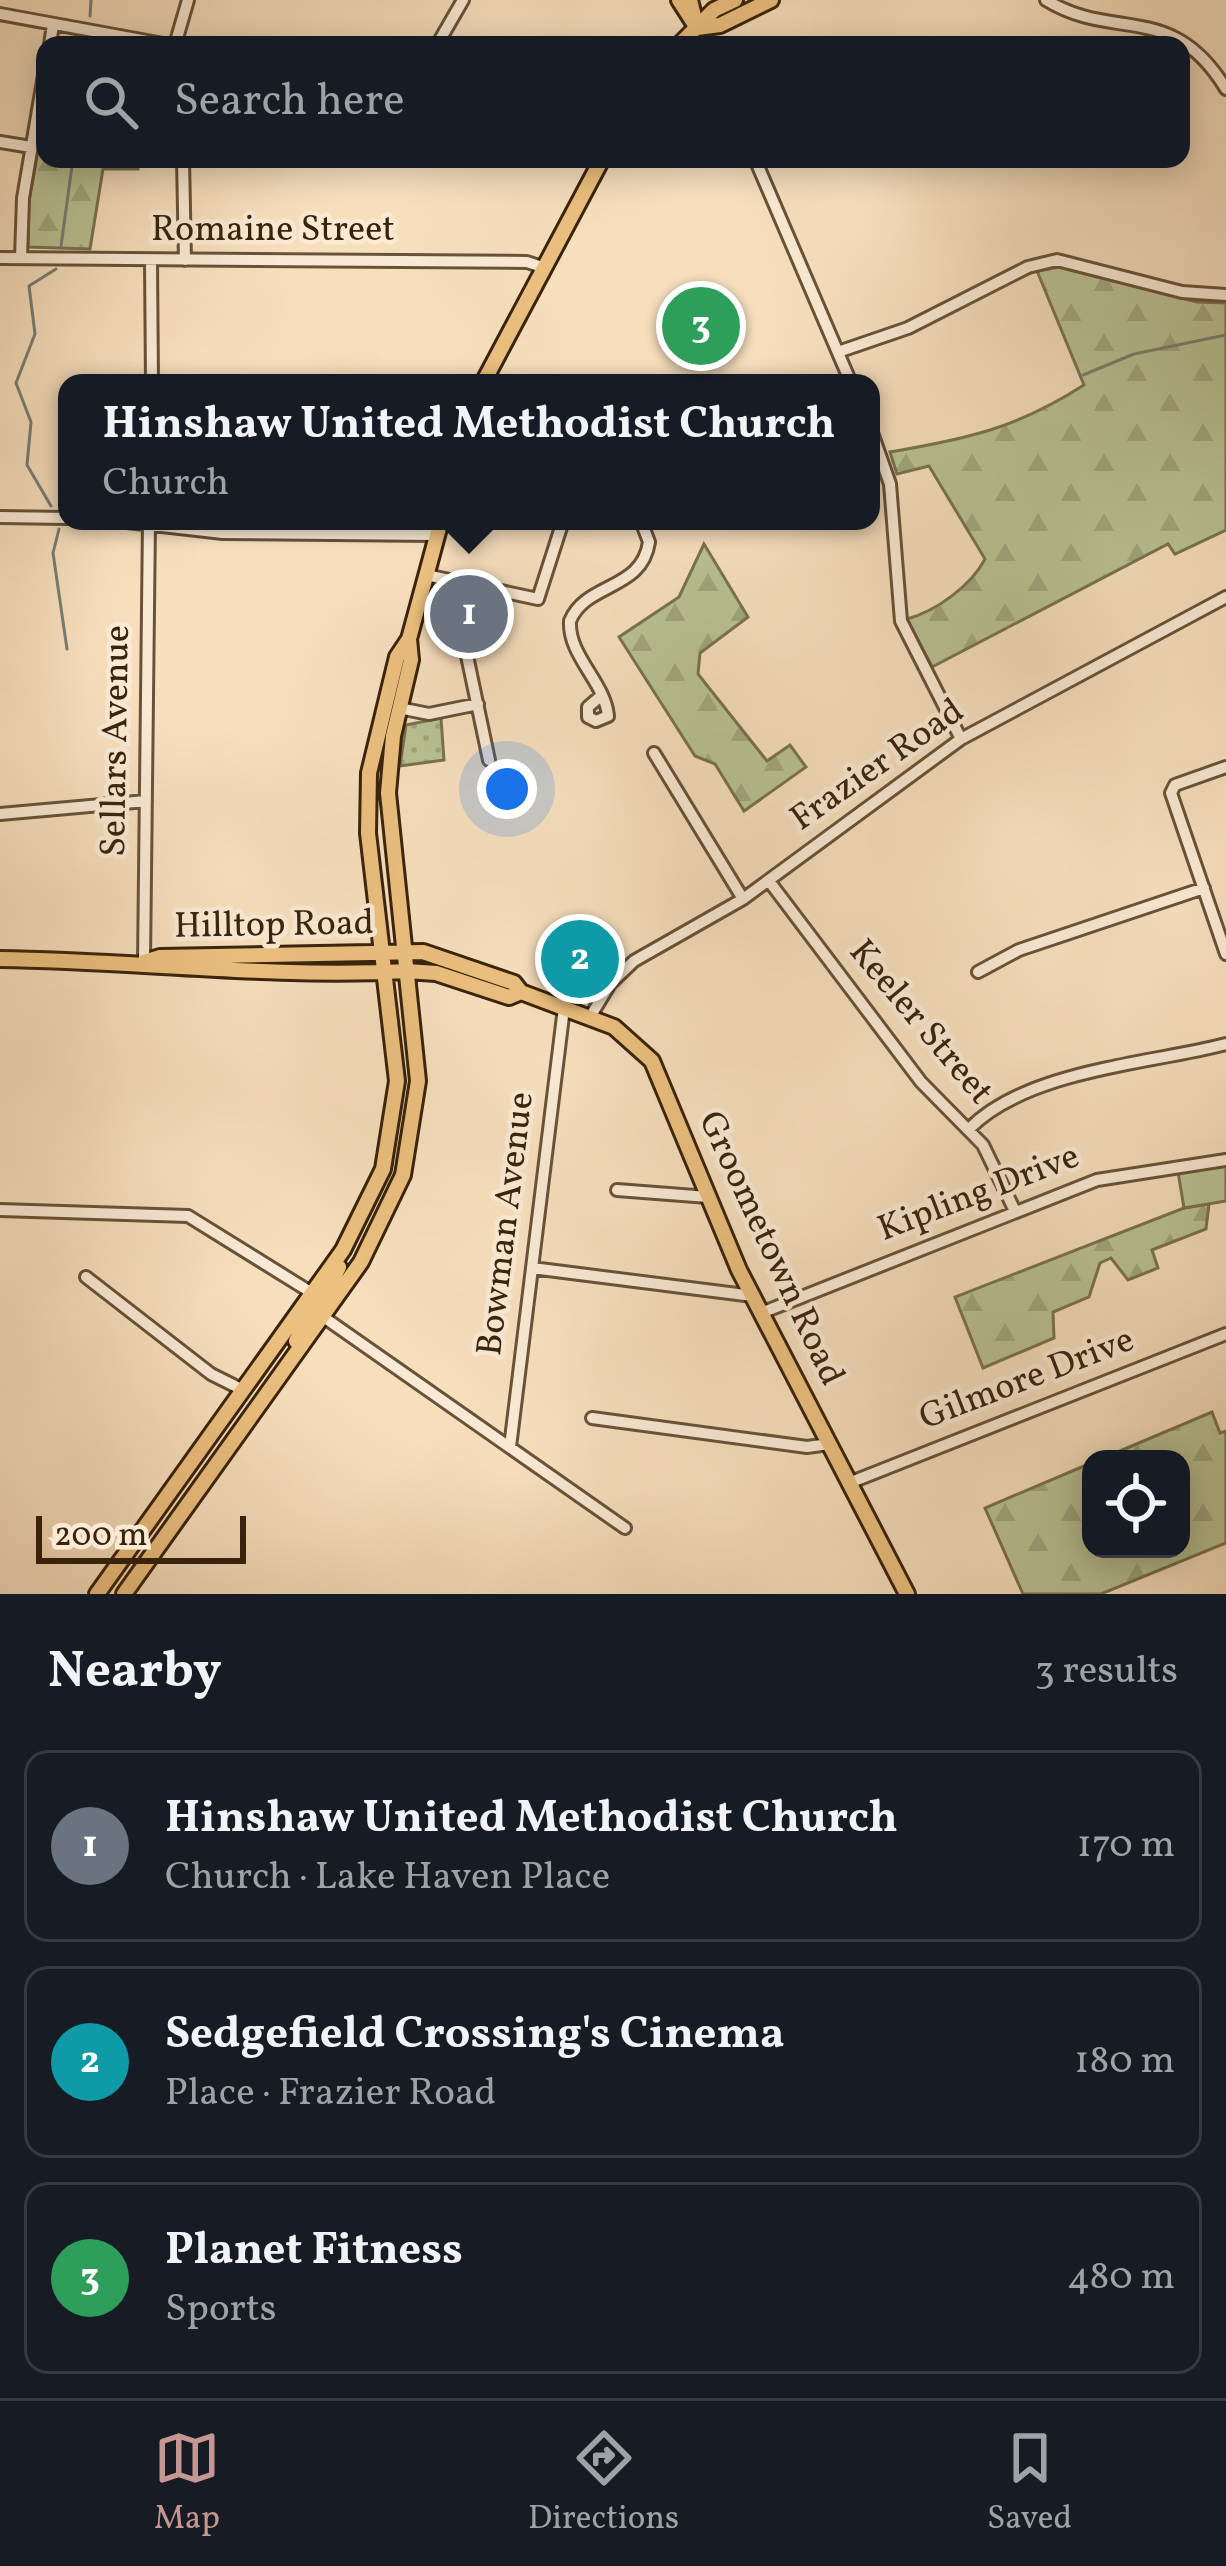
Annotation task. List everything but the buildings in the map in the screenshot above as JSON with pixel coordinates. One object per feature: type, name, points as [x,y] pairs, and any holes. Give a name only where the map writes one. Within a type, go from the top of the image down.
[{"type":"main road","points":[[679,0],[697,28]]},
{"type":"main road","points":[[691,0],[697,28]]},
{"type":"main road","points":[[689,36],[714,10],[735,0]]},
{"type":"main road","points":[[697,28],[720,25],[771,0]]},
{"type":"main road","points":[[488,374],[597,168]]},
{"type":"main road","points":[[327,1310],[322,1298],[377,1186],[393,1123],[396,1073],[368,833],[369,773],[397,657],[409,639],[438,530]]},
{"type":"main road","points":[[124,1594],[381,1228],[409,1156],[418,1081],[388,812],[399,708],[411,660],[409,639]]},
{"type":"main road","name":"Hilltop Road","points":[[144,962],[160,957],[405,953]]},
{"type":"main road","name":"Groometown Road","points":[[405,953],[441,956],[514,983],[521,992],[623,1033],[652,1061],[752,1296],[907,1594]]},
{"type":"main road","name":"Hilltop Road","points":[[0,959],[144,962],[222,973],[386,972]]},
{"type":"main road","name":"Groometown Road","points":[[386,972],[436,974],[509,997],[521,992]]},
{"type":"main road","points":[[97,1594],[352,1234]]},
{"type":"main road","points":[[281,1373],[311,1312],[308,1299]]},
{"type":"street","points":[[175,36],[188,0]]},
{"type":"street","points":[[442,36],[464,0]]},
{"type":"street","points":[[1046,0],[1080,13],[1166,30],[1174,36]]},
{"type":"street","points":[[0,14],[118,36]]},
{"type":"street","points":[[51,36],[53,25]]},
{"type":"street","points":[[697,28],[700,36]]},
{"type":"street","points":[[1190,48],[1226,89]]},
{"type":"street","points":[[21,258],[36,120]]},
{"type":"street","points":[[0,142],[31,147]]},
{"type":"street","points":[[183,168],[185,260]]},
{"type":"street","points":[[759,168],[847,374]]},
{"type":"street","name":"Romaine Street","points":[[0,258],[527,262],[545,268]]},
{"type":"street","points":[[838,352],[899,332],[1028,267],[1057,260],[1182,292],[1226,296]]},
{"type":"street","points":[[151,261],[152,374]]},
{"type":"street","points":[[880,456],[890,484],[898,612],[962,739]]},
{"type":"street","points":[[0,517],[58,518]]},
{"type":"street","name":"Sellars Avenue","points":[[144,962],[149,530]]},
{"type":"street","points":[[201,530],[353,530]]},
{"type":"street","points":[[426,575],[532,600],[544,592],[560,530]]},
{"type":"street","points":[[602,695],[574,644],[570,620],[583,602],[637,571],[647,556],[644,530]]},
{"type":"street","name":"Frazier Road","points":[[590,1017],[610,984],[634,961],[743,899],[962,739],[1226,597]]},
{"type":"street","points":[[466,651],[489,760]]},
{"type":"street","points":[[399,708],[429,714],[478,704]]},
{"type":"street","points":[[653,753],[743,899]]},
{"type":"street","points":[[1226,767],[1175,785],[1171,793],[1226,954]]},
{"type":"street","points":[[0,814],[146,801]]},
{"type":"street","name":"Keeler Street","points":[[769,881],[921,1082],[996,1162],[1014,1210]]},
{"type":"street","points":[[978,972],[1019,950],[1204,888]]},
{"type":"street","name":"Bowman Avenue","points":[[510,1447],[564,1008]]},
{"type":"street","points":[[969,1129],[1005,1101],[1071,1079],[1226,1044]]},
{"type":"street","name":"Kipling Drive","points":[[761,1313],[1097,1180],[1226,1160]]},
{"type":"street","points":[[617,1190],[708,1197]]},
{"type":"street","points":[[0,1210],[188,1216],[278,1270],[308,1299]]},
{"type":"street","points":[[532,1268],[752,1296]]},
{"type":"street","points":[[86,1277],[239,1396]]},
{"type":"street","points":[[327,1310],[348,1333],[625,1528]]},
{"type":"street","name":"Gilmore Drive","points":[[849,1483],[1226,1334]]},
{"type":"street","points":[[592,1418],[807,1447],[830,1444]]},
{"type":"green space","points":[[36,162],[36,168],[138,168],[103,169],[90,249],[28,247]]},
{"type":"green space","points":[[1059,267],[1197,302],[1226,303],[1226,530],[1175,554],[1168,544],[932,667],[907,619],[952,596],[985,559],[929,466],[897,474],[890,452],[991,430],[1084,385],[1037,271]]},
{"type":"green space","points":[[704,544],[748,617],[700,653],[698,674],[767,761],[790,745],[806,767],[744,811],[715,764],[695,756],[619,637],[679,597]]},
{"type":"green space","points":[[441,718],[444,760],[400,766],[406,725]]},
{"type":"green space","points":[[1226,1164],[1226,1201],[1184,1208],[1178,1172]]},
{"type":"green space","points":[[1209,1204],[1206,1229],[1152,1250],[1158,1268],[1128,1280],[1111,1258],[1100,1263],[1089,1297],[1053,1312],[1054,1338],[983,1368],[955,1297],[1184,1208]]},
{"type":"green space","points":[[1212,1412],[1220,1433],[1226,1431],[1226,1543],[1190,1558],[1190,1450],[1122,1450]]},
{"type":"green space","points":[[1082,1467],[1082,1558],[1189,1558],[1101,1594],[1023,1594],[985,1508]]},
{"type":"waterway","points":[[90,16],[91,0]]},
{"type":"waterway","points":[[61,246],[72,168]]},
{"type":"waterway","points":[[51,506],[27,465],[31,422],[16,383],[35,334],[29,286],[56,269]]},
{"type":"waterway","points":[[1083,375],[1134,354],[1226,335]]},
{"type":"waterway","points":[[59,530],[53,553],[67,649]]},
{"type":"place","name":"Planet Fitness","points":[[701,326]]},
{"type":"place","name":"Hinshaw United Methodist Church","points":[[469,614]]},
{"type":"place","name":"Sedgefield Crossing's Cinema","points":[[580,959]]}]
